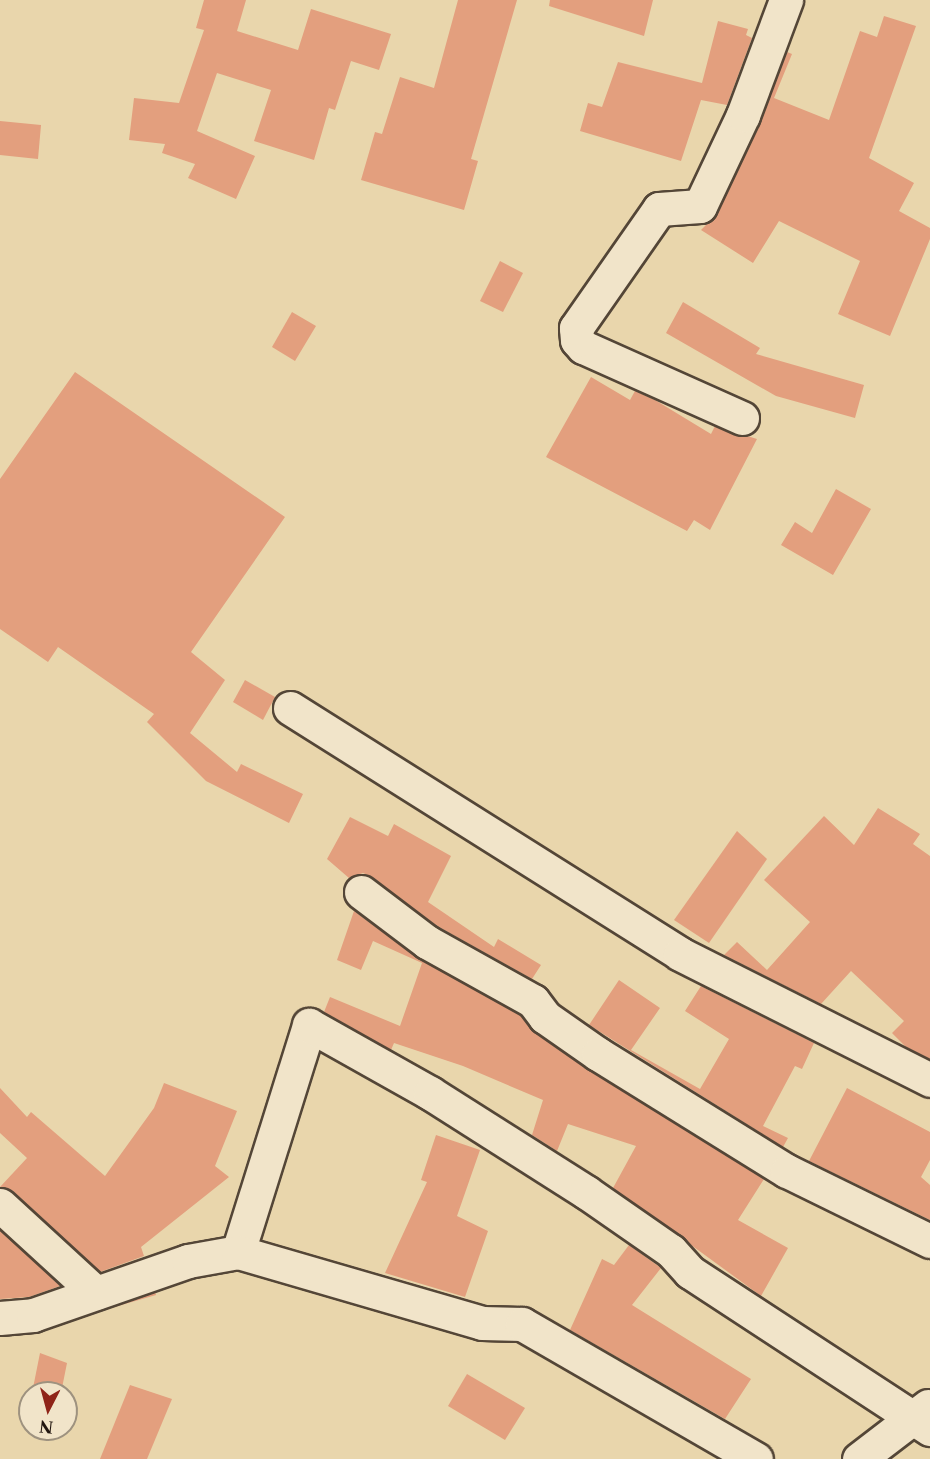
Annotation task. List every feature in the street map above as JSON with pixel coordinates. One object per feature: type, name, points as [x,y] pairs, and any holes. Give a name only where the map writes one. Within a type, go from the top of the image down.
[{"type":"street","points":[[742,418],[583,347],[577,340],[576,328],[659,209],[700,206],[743,115],[786,0]]},
{"type":"street","points":[[290,708],[680,954],[930,1080]]},
{"type":"street","points":[[361,892],[427,942],[533,1001],[545,1017],[598,1054],[787,1171],[930,1241]]},
{"type":"street","points":[[238,1252],[309,1025],[430,1093],[586,1192],[671,1251],[690,1272],[924,1417],[859,1459]]},
{"type":"street","points":[[0,1205],[96,1293]]},
{"type":"street","points":[[0,1318],[33,1315],[188,1261],[238,1252],[482,1323],[522,1324],[756,1459]]},
{"type":"building","points":[[204,0],[246,0],[237,31],[298,50],[311,9],[391,34],[379,70],[351,61],[335,110],[329,108],[314,160],[254,141],[271,90],[217,73],[197,131],[255,156],[236,199],[188,178],[195,164],[162,153],[165,144],[129,140],[134,98],[179,103],[204,30],[196,28]]},
{"type":"building","points":[[458,0],[517,0],[471,159],[478,161],[464,210],[361,180],[375,132],[382,134],[400,77],[434,88]]},
{"type":"building","points":[[550,0],[653,0],[644,36],[549,6]]},
{"type":"building","points":[[884,16],[916,26],[869,158],[914,183],[899,211],[930,228],[930,239],[890,336],[838,314],[860,261],[779,221],[753,263],[701,230],[717,214],[760,123],[787,52],[792,54],[774,98],[829,120],[860,31],[877,37]]},
{"type":"building","points":[[718,21],[748,29],[746,35],[752,38],[727,105],[701,100],[681,161],[580,131],[588,103],[602,107],[618,62],[702,83]]},
{"type":"building","points":[[0,121],[41,125],[38,159],[0,155]]},
{"type":"building","points":[[500,261],[523,273],[503,312],[480,301]]},
{"type":"building","points":[[683,302],[760,348],[756,354],[864,385],[855,418],[776,396],[666,333]]},
{"type":"building","points":[[292,312],[316,326],[295,361],[272,347]]},
{"type":"building","points":[[75,372],[285,517],[191,652],[225,680],[190,733],[237,772],[241,764],[303,794],[289,823],[206,781],[147,722],[154,714],[58,647],[48,662],[0,629],[0,479]]},
{"type":"building","points":[[591,377],[630,400],[635,391],[655,400],[711,434],[715,426],[757,439],[710,530],[694,520],[687,531],[546,457]]},
{"type":"building","points":[[836,489],[871,509],[833,575],[781,545],[795,522],[812,533]]},
{"type":"building","points":[[245,680],[275,697],[263,720],[233,702]]},
{"type":"building","points":[[878,808],[920,834],[913,844],[930,856],[930,1059],[907,1048],[892,1033],[904,1021],[851,971],[821,1004],[724,955],[737,942],[767,970],[810,922],[764,880],[824,816],[854,845]]},
{"type":"building","points":[[350,817],[388,836],[394,824],[451,856],[428,902],[494,947],[498,939],[541,965],[532,979],[437,926],[372,877],[363,873],[349,878],[327,859]]},
{"type":"building","points":[[737,831],[767,859],[709,943],[674,920]]},
{"type":"building","points":[[354,911],[418,958],[520,1015],[534,1032],[587,1069],[764,1179],[738,1220],[788,1248],[761,1296],[613,1188],[636,1146],[568,1124],[557,1151],[532,1135],[543,1100],[463,1066],[394,1043],[391,1050],[324,1012],[330,997],[400,1026],[422,963],[373,941],[361,970],[337,960]]},
{"type":"building","points":[[619,980],[660,1008],[631,1050],[700,1089],[729,1039],[685,1011],[701,986],[814,1043],[802,1069],[795,1066],[763,1126],[788,1138],[783,1147],[589,1025]]},
{"type":"building","points":[[164,1083],[237,1111],[215,1166],[229,1177],[141,1247],[144,1256],[100,1272],[13,1191],[0,1187],[27,1158],[0,1133],[0,1088],[27,1117],[31,1112],[105,1176],[154,1108]]},
{"type":"building","points":[[847,1088],[930,1132],[930,1160],[921,1177],[930,1185],[930,1220],[809,1161]]},
{"type":"building","points":[[436,1135],[480,1150],[457,1216],[488,1231],[465,1297],[385,1273],[427,1182],[421,1180]]},
{"type":"building","points":[[0,1230],[60,1286],[29,1297],[0,1299]]},
{"type":"building","points":[[629,1245],[661,1268],[632,1305],[751,1379],[725,1419],[570,1330],[602,1259],[614,1265]]},
{"type":"building","points":[[155,1292],[156,1295],[111,1308]]},
{"type":"building","points":[[40,1353],[67,1363],[63,1381],[34,1381]]},
{"type":"building","points":[[467,1374],[525,1408],[505,1440],[448,1406]]},
{"type":"building","points":[[130,1385],[172,1399],[147,1459],[100,1459]]}]
